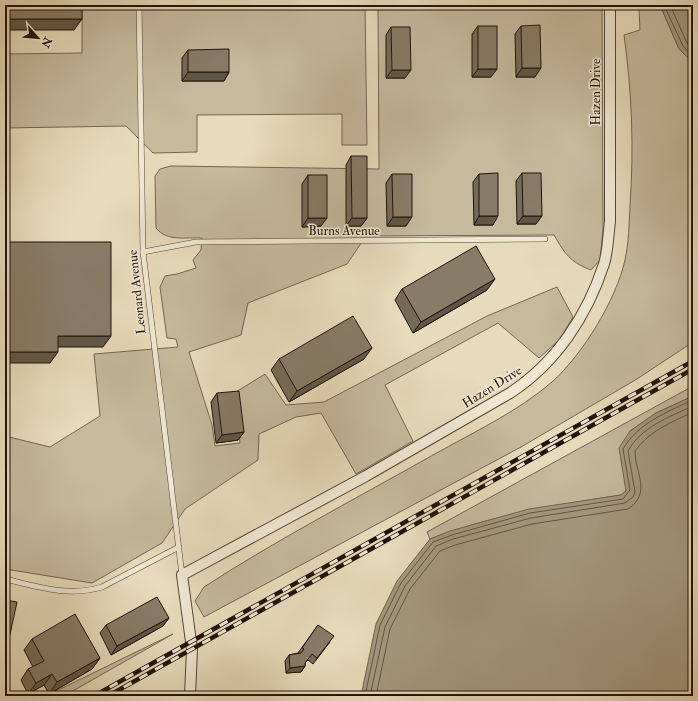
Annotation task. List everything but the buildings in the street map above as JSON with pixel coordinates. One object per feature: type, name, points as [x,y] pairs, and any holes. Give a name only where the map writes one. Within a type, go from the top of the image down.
[{"type":"street","name":"Hazen Drive","points":[[182,575],[366,476],[510,393],[531,378],[550,360],[566,340],[590,298],[604,264],[608,243],[610,222],[610,5]]},
{"type":"street","points":[[182,575],[192,649],[190,696]]},
{"type":"lane","name":"Leonard Avenue","points":[[139,5],[143,252],[182,575]]},
{"type":"lane","name":"Burns Avenue","points":[[143,252],[196,242],[545,239]]},
{"type":"lane","points":[[5,579],[60,591],[89,590],[102,587],[179,547]]},
{"type":"shaded area","points":[[82,5],[365,5],[367,145],[342,145],[342,114],[197,115],[197,152],[153,153],[126,126],[5,128],[5,54],[82,53]]},
{"type":"shaded area","points":[[378,5],[602,5],[603,230],[600,260],[591,270],[578,264],[569,257],[554,235],[366,236],[347,264],[248,303],[241,335],[189,352],[212,425],[215,446],[240,443],[236,392],[265,374],[286,405],[324,402],[487,316],[557,287],[573,317],[559,340],[539,358],[498,323],[385,385],[413,441],[356,474],[321,413],[296,417],[259,434],[258,460],[185,509],[162,543],[92,583],[5,569],[5,436],[50,447],[100,416],[94,354],[178,347],[176,339],[167,338],[160,287],[165,276],[196,268],[193,260],[201,250],[202,238],[171,237],[160,232],[156,228],[155,176],[160,169],[171,166],[379,169]]},
{"type":"shaded area","points":[[637,5],[660,5],[679,49],[693,63],[693,342],[637,379],[521,447],[204,617],[195,601],[204,587],[289,535],[510,412],[539,393],[552,382],[564,370],[586,342],[606,309],[621,276],[625,260],[629,233],[632,141],[629,78],[624,35],[640,30],[639,9]]},
{"type":"shaded area","points":[[693,386],[693,396],[656,413],[630,431],[626,491],[621,495],[501,517],[477,523],[430,539],[427,532]]},
{"type":"shaded area","points":[[173,634],[64,696],[46,696]]},
{"type":"water","points":[[660,5],[693,5],[693,63],[679,49]]},
{"type":"water","points":[[693,396],[693,696],[361,696],[376,624],[397,581],[430,539],[450,531],[529,509],[621,495],[626,491],[619,448],[630,431],[656,413]]},
{"type":"railway","points":[[94,696],[693,361]]},
{"type":"railway","points":[[108,696],[693,369]]}]
